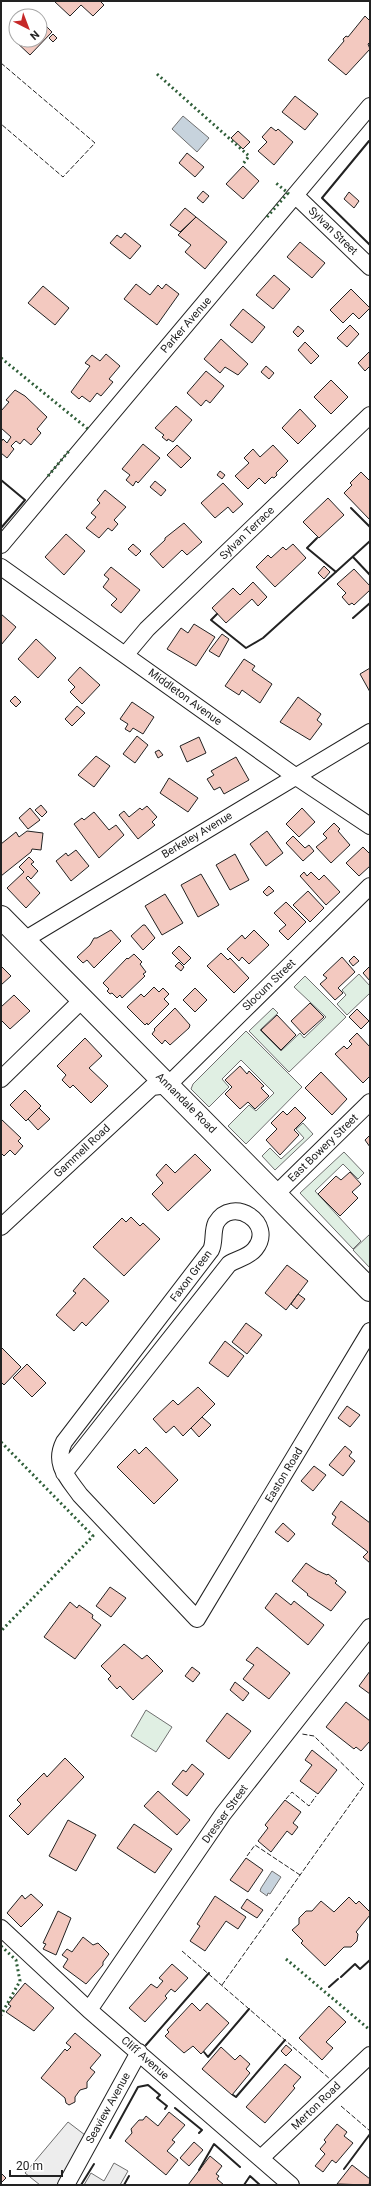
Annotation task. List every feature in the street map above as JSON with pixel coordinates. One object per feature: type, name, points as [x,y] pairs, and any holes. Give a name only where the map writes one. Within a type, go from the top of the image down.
[{"type":"street","name":"Parker Avenue","points":[[1,545],[102,423],[296,196],[370,106]]},
{"type":"street","name":"Sylvan Street","points":[[296,196],[370,267]]},
{"type":"street","name":"Sylvan Terrace","points":[[126,654],[147,629],[370,415]]},
{"type":"street","name":"Middleton Avenue","points":[[1,567],[126,654],[295,776],[370,826]]},
{"type":"street","name":"Berkeley Avenue","points":[[24,940],[370,732]]},
{"type":"street","name":"Slocum Street","points":[[168,1085],[370,886]]},
{"type":"street","name":"Annandale Road","points":[[1,917],[370,1290]]},
{"type":"street","points":[[1,1079],[83,999]]},
{"type":"street","name":"Gammell Road","points":[[1,1227],[152,1087],[168,1085]]},
{"type":"street","name":"East Bowery Street","points":[[276,1194],[370,1102]]},
{"type":"street","name":"Faxon Green","points":[[64,1473],[229,1264],[255,1250],[258,1244],[260,1231],[254,1218],[248,1214],[234,1211],[222,1217],[217,1223],[212,1250],[64,1442],[59,1458],[64,1473],[80,1495],[198,1619]]},
{"type":"street","name":"Easton Road","points":[[198,1619],[370,1331]]},
{"type":"street","name":"Dresser Street","points":[[89,2010],[223,1814],[370,1627]]},
{"type":"street","name":"Cliff Avenue","points":[[1,1928],[89,2010],[291,2185]]},
{"type":"street","name":"Seaview Avenue","points":[[66,2185],[139,2052]]},
{"type":"street","name":"Merton Road","points":[[261,2158],[370,2055]]},
{"type":"green space","points":[[359,974],[370,986],[370,993],[347,1015],[337,1004],[346,995],[342,990]]},
{"type":"green space","points":[[305,976],[346,1017],[289,1072],[249,1031],[273,1008],[278,1013],[260,1030],[281,1051],[300,1033],[304,1038],[326,1017],[294,987]]},
{"type":"green space","points":[[246,1031],[302,1087],[246,1144],[228,1126],[249,1105],[256,1111],[274,1093],[241,1060],[222,1079],[229,1087],[209,1107],[191,1089],[193,1084]]},
{"type":"green space","points":[[303,1123],[313,1134],[275,1170],[262,1156],[270,1148],[281,1159],[304,1138],[296,1129]]},
{"type":"green space","points":[[344,1152],[364,1173],[358,1179],[343,1164],[315,1191],[361,1241],[353,1249],[300,1193]]},
{"type":"green space","points":[[370,1234],[370,1268],[353,1250]]},
{"type":"green space","points":[[146,1710],[172,1727],[156,1752],[131,1736]]},
{"type":"shaded area","points":[[183,116],[209,138],[197,152],[172,129]]},
{"type":"shaded area","points":[[272,1871],[281,1877],[270,1894],[268,1893],[267,1896],[260,1891]]},
{"type":"shaded area","points":[[68,2122],[85,2135],[57,2185],[40,2185],[25,2173]]},
{"type":"shaded area","points":[[114,2163],[128,2171],[120,2185],[84,2185],[91,2173],[104,2181]]},
{"type":"building","points":[[54,1],[100,1],[104,5],[93,16],[81,5],[70,16]]},
{"type":"building","points":[[365,16],[370,21],[370,42],[368,44],[370,49],[346,75],[328,60],[344,41],[343,39],[346,36],[348,37]]},
{"type":"building","points":[[48,28],[52,32],[48,36]]},
{"type":"building","points":[[53,34],[57,38],[53,42],[49,38]]},
{"type":"building","points":[[23,48],[37,48],[30,55]]},
{"type":"building","points":[[295,96],[318,114],[305,130],[282,112]]},
{"type":"building","points":[[271,127],[276,131],[278,129],[293,142],[274,165],[258,151],[267,142],[262,137]]},
{"type":"building","points":[[238,131],[250,142],[243,149],[231,138]]},
{"type":"building","points":[[187,153],[204,167],[195,177],[179,163]]},
{"type":"building","points":[[243,166],[259,181],[243,199],[226,184]]},
{"type":"building","points":[[203,191],[209,196],[203,203],[197,198]]},
{"type":"building","points":[[349,192],[359,201],[354,208],[344,199]]},
{"type":"building","points":[[185,208],[196,217],[180,232],[170,225]]},
{"type":"building","points":[[196,217],[227,242],[205,269],[185,252],[191,245],[178,235]]},
{"type":"building","points":[[125,233],[141,246],[130,259],[110,243],[117,235],[121,238]]},
{"type":"building","points":[[300,242],[325,263],[312,278],[287,257]]},
{"type":"building","points":[[274,275],[290,289],[273,309],[256,295]]},
{"type":"building","points":[[136,284],[150,295],[158,285],[162,289],[166,284],[179,294],[157,325],[124,299]]},
{"type":"building","points":[[43,286],[69,308],[55,325],[28,303]]},
{"type":"building","points":[[351,289],[370,308],[359,319],[353,313],[343,323],[330,310]]},
{"type":"building","points":[[243,309],[265,327],[252,343],[230,325]]},
{"type":"building","points":[[350,325],[359,334],[347,347],[337,338]]},
{"type":"building","points":[[298,326],[304,331],[298,337],[293,332]]},
{"type":"building","points":[[221,339],[248,364],[238,375],[225,367],[220,373],[204,359]]},
{"type":"building","points":[[305,342],[319,356],[311,364],[298,350]]},
{"type":"building","points":[[370,351],[370,366],[365,371],[358,363]]},
{"type":"building","points":[[106,354],[120,366],[109,379],[113,382],[101,396],[97,393],[90,402],[82,396],[79,399],[71,392],[90,366],[85,363],[92,355],[100,361]]},
{"type":"building","points":[[266,366],[274,373],[269,379],[261,372]]},
{"type":"building","points":[[206,371],[224,386],[210,403],[206,400],[201,406],[187,393]]},
{"type":"building","points":[[331,380],[348,397],[331,414],[314,397]]},
{"type":"building","points":[[15,390],[25,396],[47,417],[37,429],[41,433],[31,445],[24,439],[20,444],[16,441],[11,446],[14,449],[7,458],[1,453],[1,442],[3,439],[7,443],[11,437],[1,428],[1,411],[9,402],[6,400]]},
{"type":"building","points":[[176,406],[192,420],[173,442],[168,439],[167,441],[162,437],[164,435],[155,428]]},
{"type":"building","points":[[300,409],[316,426],[298,444],[282,428]]},
{"type":"building","points":[[143,444],[160,458],[138,483],[136,481],[133,486],[126,480],[130,475],[122,469]]},
{"type":"building","points":[[177,445],[191,458],[181,468],[167,455]]},
{"type":"building","points":[[273,445],[288,461],[276,473],[277,475],[274,478],[272,477],[265,484],[259,478],[248,489],[235,476],[249,463],[244,458],[253,449],[260,457]]},
{"type":"building","points":[[220,471],[225,475],[222,479],[217,475]]},
{"type":"building","points":[[361,472],[370,481],[370,520],[344,493],[352,485],[350,483]]},
{"type":"building","points":[[155,481],[166,490],[161,496],[150,487]]},
{"type":"building","points":[[223,483],[243,504],[233,513],[228,507],[215,518],[201,503]]},
{"type":"building","points":[[105,490],[126,507],[114,520],[118,524],[112,531],[108,528],[99,538],[86,528],[96,517],[91,513],[100,503],[97,500]]},
{"type":"building","points":[[328,498],[344,515],[319,538],[303,522]]},
{"type":"building","points":[[184,523],[202,542],[187,555],[182,550],[163,568],[150,554],[165,540],[165,538]]},
{"type":"building","points":[[66,534],[85,551],[64,575],[45,557]]},
{"type":"building","points":[[133,544],[141,551],[136,556],[128,549]]},
{"type":"building","points":[[293,544],[306,558],[275,587],[256,567],[268,555],[271,558],[283,547],[286,550]]},
{"type":"building","points":[[324,566],[330,572],[324,579],[318,573]]},
{"type":"building","points":[[111,567],[140,590],[121,613],[111,605],[117,599],[103,587],[109,579],[104,575]]},
{"type":"building","points":[[354,569],[370,586],[370,590],[354,605],[352,603],[349,605],[342,597],[346,593],[337,584]]},
{"type":"building","points":[[253,582],[267,597],[258,606],[252,599],[226,623],[212,608],[233,588],[240,595]]},
{"type":"building","points":[[1,614],[16,627],[1,645]]},
{"type":"building","points":[[194,624],[215,637],[196,666],[167,649],[181,628],[188,633]]},
{"type":"building","points":[[222,634],[229,639],[219,657],[209,651]]},
{"type":"building","points":[[36,639],[56,658],[38,678],[18,659]]},
{"type":"building","points":[[244,659],[255,666],[252,670],[272,684],[260,703],[242,690],[239,695],[225,686]]},
{"type":"building","points":[[80,667],[100,685],[82,704],[70,692],[75,687],[68,680]]},
{"type":"building","points":[[370,668],[370,692],[360,674]]},
{"type":"building","points":[[15,696],[21,702],[16,707],[10,701]]},
{"type":"building","points":[[298,697],[321,714],[317,720],[322,724],[310,740],[280,722]]},
{"type":"building","points":[[132,702],[154,717],[143,734],[133,728],[130,732],[125,729],[128,724],[120,719]]},
{"type":"building","points":[[77,706],[85,713],[72,726],[65,719]]},
{"type":"building","points":[[137,736],[148,745],[135,763],[123,754]]},
{"type":"building","points":[[199,737],[206,753],[187,762],[180,746]]},
{"type":"building","points":[[159,750],[163,755],[158,758],[155,752]]},
{"type":"building","points":[[96,756],[110,766],[94,787],[78,775]]},
{"type":"building","points":[[236,757],[249,780],[224,794],[220,787],[214,790],[207,779],[214,775],[211,771]]},
{"type":"building","points":[[169,778],[198,798],[188,812],[160,793]]},
{"type":"building","points":[[41,805],[47,812],[42,817],[35,810]]},
{"type":"building","points":[[147,806],[157,817],[152,822],[155,825],[138,839],[119,815],[124,811],[129,817],[140,808],[142,810]]},
{"type":"building","points":[[30,808],[40,820],[28,829],[19,818]]},
{"type":"building","points":[[302,808],[315,822],[299,837],[286,824]]},
{"type":"building","points":[[94,812],[109,830],[116,825],[124,835],[99,858],[74,824],[82,818],[84,820]]},
{"type":"building","points":[[334,823],[340,829],[338,831],[350,845],[331,863],[316,847],[327,838],[323,834]]},
{"type":"building","points":[[27,831],[43,833],[41,850],[32,849],[31,852],[1,876],[1,844],[16,832],[19,837]]},
{"type":"building","points":[[267,831],[283,853],[266,866],[250,844]]},
{"type":"building","points":[[293,836],[305,848],[309,845],[314,851],[303,861],[286,843]]},
{"type":"building","points":[[363,847],[370,854],[370,866],[359,876],[346,863]]},
{"type":"building","points":[[76,850],[89,866],[71,881],[56,861],[66,853],[68,856]]},
{"type":"building","points":[[235,854],[249,880],[230,890],[216,865]]},
{"type":"building","points":[[29,857],[34,862],[31,864],[38,871],[31,879],[28,876],[26,878],[40,893],[26,908],[7,888],[24,872],[19,867]]},
{"type":"building","points":[[304,872],[307,876],[311,872],[319,880],[324,875],[340,892],[326,905],[300,876]]},
{"type":"building","points":[[201,874],[219,905],[198,917],[181,885]]},
{"type":"building","points":[[269,886],[274,891],[267,896],[263,892]]},
{"type":"building","points":[[308,891],[324,908],[310,922],[293,905]]},
{"type":"building","points":[[165,894],[183,923],[162,935],[145,906]]},
{"type":"building","points":[[286,902],[306,922],[288,940],[279,931],[286,925],[274,913]]},
{"type":"building","points":[[143,925],[145,925],[155,938],[143,950],[131,936]]},
{"type":"building","points":[[111,930],[121,941],[94,968],[87,960],[83,963],[77,957],[90,945],[94,938],[97,938]]},
{"type":"building","points":[[254,930],[269,945],[249,964],[242,957],[239,961],[227,949],[242,935],[245,939]]},
{"type":"building","points":[[179,946],[191,958],[184,965],[172,953]]},
{"type":"building","points":[[221,953],[228,960],[230,958],[249,978],[234,993],[207,966]]},
{"type":"building","points":[[134,954],[142,962],[140,964],[146,972],[143,974],[145,976],[122,998],[120,995],[117,998],[112,993],[110,994],[107,991],[109,989],[103,983],[127,958],[128,959]]},
{"type":"building","points":[[354,956],[359,961],[353,966],[349,961]]},
{"type":"building","points":[[342,957],[355,972],[338,988],[343,993],[335,1000],[320,984],[327,978],[323,975]]},
{"type":"building","points":[[179,962],[184,967],[181,971],[175,966]]},
{"type":"building","points":[[1,966],[11,976],[1,985]]},
{"type":"building","points":[[370,966],[370,981],[363,973]]},
{"type":"building","points":[[154,987],[159,992],[163,988],[169,994],[164,999],[169,1004],[148,1025],[147,1023],[145,1025],[127,1007],[141,994],[144,997]]},
{"type":"building","points":[[195,988],[207,1000],[195,1012],[183,1000]]},
{"type":"building","points":[[14,995],[30,1011],[10,1029],[1,1020],[1,1007]]},
{"type":"building","points":[[310,1003],[324,1017],[304,1035],[291,1021]]},
{"type":"building","points":[[175,1008],[190,1025],[189,1028],[170,1045],[165,1040],[162,1044],[152,1034],[155,1030],[154,1029]]},
{"type":"building","points":[[357,1009],[369,1021],[361,1029],[349,1017]]},
{"type":"building","points":[[277,1015],[296,1035],[281,1050],[261,1030]]},
{"type":"building","points":[[357,1033],[370,1047],[370,1076],[363,1083],[335,1054],[344,1046],[347,1049],[352,1044],[349,1041]]},
{"type":"building","points":[[85,1038],[102,1056],[89,1068],[108,1086],[91,1103],[73,1085],[70,1088],[62,1080],[66,1075],[57,1066]]},
{"type":"building","points":[[240,1066],[247,1074],[249,1071],[264,1086],[261,1088],[269,1096],[255,1109],[248,1102],[240,1109],[225,1094],[232,1087],[225,1080]]},
{"type":"building","points":[[321,1072],[347,1099],[332,1115],[305,1088]]},
{"type":"building","points":[[25,1090],[41,1106],[26,1121],[10,1105]]},
{"type":"building","points":[[295,1107],[306,1118],[294,1130],[299,1135],[280,1155],[266,1140],[277,1129],[271,1123],[283,1111],[287,1115]]},
{"type":"building","points":[[39,1108],[50,1119],[38,1130],[28,1119]]},
{"type":"building","points":[[1,1119],[21,1138],[18,1141],[23,1146],[15,1155],[10,1150],[4,1156],[1,1153]]},
{"type":"building","points":[[370,1135],[370,1147],[365,1140]]},
{"type":"building","points":[[195,1154],[211,1170],[168,1211],[152,1194],[163,1183],[156,1175],[166,1164],[175,1173]]},
{"type":"building","points":[[350,1172],[361,1184],[352,1192],[358,1198],[340,1216],[318,1194],[336,1176],[341,1180]]},
{"type":"building","points":[[131,1217],[140,1226],[143,1223],[160,1239],[124,1276],[93,1247],[122,1218],[126,1222]]},
{"type":"building","points":[[287,1265],[308,1281],[286,1310],[265,1293]]},
{"type":"building","points":[[84,1278],[109,1301],[86,1326],[82,1322],[74,1331],[56,1315],[76,1293],[73,1291]]},
{"type":"building","points":[[298,1294],[305,1299],[297,1309],[291,1304]]},
{"type":"building","points":[[246,1323],[262,1335],[247,1354],[232,1342]]},
{"type":"building","points":[[225,1341],[244,1356],[228,1377],[209,1363]]},
{"type":"building","points":[[1,1347],[21,1367],[4,1385],[1,1382]]},
{"type":"building","points":[[27,1364],[46,1383],[32,1397],[13,1378]]},
{"type":"building","points":[[198,1387],[215,1404],[183,1436],[174,1426],[166,1433],[153,1419],[173,1400],[178,1405]]},
{"type":"building","points":[[347,1406],[360,1415],[350,1427],[338,1418]]},
{"type":"building","points":[[202,1417],[211,1425],[199,1437],[191,1428]]},
{"type":"building","points":[[345,1446],[352,1452],[349,1456],[355,1461],[343,1476],[329,1465]]},
{"type":"building","points":[[146,1447],[178,1480],[154,1504],[117,1467],[135,1449],[139,1454]]},
{"type":"building","points":[[314,1466],[326,1475],[313,1491],[301,1481]]},
{"type":"building","points":[[341,1501],[370,1523],[370,1563],[363,1557],[368,1552],[332,1524],[336,1517],[332,1514]]},
{"type":"building","points":[[283,1523],[295,1534],[288,1542],[275,1532]]},
{"type":"building","points":[[306,1563],[318,1571],[327,1575],[328,1574],[337,1581],[335,1583],[346,1592],[331,1611],[307,1595],[308,1594],[292,1581]]},
{"type":"building","points":[[110,1587],[126,1598],[111,1617],[96,1606]]},
{"type":"building","points":[[276,1593],[291,1605],[294,1601],[324,1625],[308,1645],[265,1608]]},
{"type":"building","points":[[70,1602],[77,1608],[79,1605],[93,1615],[92,1618],[101,1625],[75,1659],[44,1637]]},
{"type":"building","points":[[124,1644],[142,1659],[147,1655],[163,1671],[133,1700],[120,1686],[117,1689],[108,1679],[111,1676],[101,1666]]},
{"type":"building","points":[[257,1647],[290,1673],[269,1699],[243,1679],[254,1665],[246,1660]]},
{"type":"building","points":[[192,1667],[200,1673],[193,1682],[185,1676]]},
{"type":"building","points":[[370,1671],[370,1694],[359,1686]]},
{"type":"building","points":[[235,1682],[249,1693],[243,1701],[230,1690]]},
{"type":"building","points":[[346,1702],[370,1721],[370,1741],[361,1751],[356,1747],[354,1749],[326,1727]]},
{"type":"building","points":[[227,1713],[251,1731],[229,1759],[206,1741]]},
{"type":"building","points":[[312,1750],[337,1770],[318,1794],[300,1781],[312,1765],[305,1760]]},
{"type":"building","points":[[65,1758],[84,1777],[28,1835],[9,1816],[21,1804],[17,1800],[44,1773],[47,1777]]},
{"type":"building","points":[[192,1764],[204,1774],[187,1796],[172,1784],[183,1770],[186,1772]]},
{"type":"building","points":[[158,1791],[190,1820],[177,1835],[144,1806]]},
{"type":"building","points":[[285,1800],[301,1812],[293,1823],[298,1827],[292,1835],[287,1831],[271,1852],[258,1841],[268,1828],[265,1825]]},
{"type":"building","points":[[68,1820],[96,1835],[76,1871],[49,1856]]},
{"type":"building","points":[[134,1824],[172,1849],[155,1873],[117,1848]]},
{"type":"building","points":[[246,1858],[263,1870],[248,1892],[230,1880]]},
{"type":"building","points":[[31,1894],[43,1905],[21,1927],[7,1913],[22,1895],[25,1899]]},
{"type":"building","points":[[215,1896],[246,1917],[238,1929],[226,1921],[205,1951],[190,1941],[200,1926],[197,1924]]},
{"type":"building","points":[[349,1897],[356,1904],[359,1901],[370,1912],[370,1915],[356,1932],[358,1934],[357,1941],[351,1947],[344,1947],[325,1966],[301,1943],[303,1941],[292,1930],[299,1924],[299,1918],[306,1911],[312,1911],[321,1901],[334,1912]]},
{"type":"building","points":[[247,1899],[263,1910],[257,1918],[241,1908]]},
{"type":"building","points":[[58,1911],[71,1918],[56,1955],[43,1949],[46,1944],[43,1943]]},
{"type":"building","points":[[83,1937],[93,1945],[98,1943],[109,1954],[103,1962],[103,1965],[86,1984],[63,1967],[68,1959],[62,1955],[67,1949],[72,1952]]},
{"type":"building","points":[[172,1964],[188,1978],[175,1992],[171,1989],[165,1996],[167,1998],[145,2022],[129,2008],[151,1984],[157,1988],[163,1981],[159,1978]]},
{"type":"building","points":[[25,1983],[54,2008],[34,2031],[6,2012],[11,2006],[8,2004]]},
{"type":"building","points":[[192,2003],[200,2011],[207,2003],[229,2023],[201,2054],[193,2046],[184,2053],[165,2036],[169,2032],[167,2030]]},
{"type":"building","points":[[329,2006],[346,2022],[326,2042],[333,2048],[322,2060],[299,2038]]},
{"type":"building","points":[[75,2033],[101,2055],[90,2068],[95,2072],[87,2082],[87,2088],[80,2090],[75,2097],[75,2102],[69,2105],[66,2103],[65,2098],[41,2078],[65,2049],[67,2051],[71,2047],[66,2043]]},
{"type":"building","points":[[286,2045],[292,2050],[286,2056],[281,2051]]},
{"type":"building","points":[[221,2047],[235,2060],[240,2055],[250,2064],[246,2069],[250,2073],[232,2095],[202,2069]]},
{"type":"building","points":[[285,2064],[301,2077],[293,2086],[295,2088],[265,2123],[246,2107]]},
{"type":"building","points":[[169,2112],[185,2125],[172,2140],[175,2142],[167,2151],[178,2160],[166,2175],[125,2141],[132,2133],[131,2129],[139,2120],[143,2120],[146,2116],[158,2126]]},
{"type":"building","points":[[337,2124],[347,2132],[344,2136],[353,2143],[336,2163],[332,2160],[323,2172],[315,2166],[325,2154],[320,2149],[326,2142],[324,2140]]},
{"type":"building","points":[[194,2142],[203,2150],[189,2166],[180,2158]]},
{"type":"building","points":[[210,2156],[222,2166],[216,2174],[219,2176],[217,2179],[224,2185],[188,2185]]},
{"type":"building","points":[[352,2165],[370,2179],[369,2185],[337,2184]]},
{"type":"building","points":[[1,2173],[6,2178],[1,2183]]},
{"type":"hedge","points":[[157,74],[249,156],[243,164]]},
{"type":"hedge","points":[[267,217],[288,193],[276,183]]},
{"type":"hedge","points":[[1,358],[88,429]]},
{"type":"hedge","points":[[48,476],[69,451]]},
{"type":"hedge","points":[[1,1442],[93,1536],[1,1631]]},
{"type":"hedge","points":[[1,1946],[16,1960],[20,1981],[1,2015]]},
{"type":"hedge","points":[[286,1959],[370,2030]]},
{"type":"fence","points":[[1,63],[95,143],[63,177],[1,124]]},
{"type":"fence","points":[[222,1985],[364,1785],[314,1736],[302,1734]]},
{"type":"fence","points":[[286,1799],[292,1792],[309,1806],[316,1796]]},
{"type":"fence","points":[[247,1856],[255,1845],[300,1875]]},
{"type":"fence","points":[[182,1951],[330,2079]]},
{"type":"fence","points":[[341,2106],[370,2131]]},
{"type":"wall","points":[[369,141],[322,198],[370,245]]},
{"type":"wall","points":[[1,480],[25,500],[1,528]]},
{"type":"wall","points":[[351,508],[370,527]]},
{"type":"wall","points":[[317,538],[307,548],[336,572]]},
{"type":"wall","points":[[217,614],[211,620],[246,648],[263,638],[370,541]]},
{"type":"wall","points":[[353,557],[370,575]]},
{"type":"wall","points":[[353,618],[370,603]]},
{"type":"wall","points":[[341,1977],[355,1964],[360,1969],[370,1960]]},
{"type":"wall","points":[[146,2045],[209,1973]]},
{"type":"wall","points":[[329,1987],[338,1979]]},
{"type":"wall","points":[[204,2052],[208,2057],[249,2009]]},
{"type":"wall","points":[[233,2095],[236,2097],[285,2040]]},
{"type":"wall","points":[[110,2138],[138,2087],[148,2085],[160,2095],[157,2098],[167,2106],[165,2109]]},
{"type":"wall","points":[[175,2108],[202,2130],[199,2133]]},
{"type":"wall","points":[[344,2169],[370,2134]]},
{"type":"wall","points":[[199,2170],[214,2144],[240,2167]]},
{"type":"wall","points":[[81,2185],[94,2164]]},
{"type":"wall","points":[[124,2185],[129,2176]]},
{"type":"wall","points":[[244,2185],[250,2176],[260,2185]]}]
